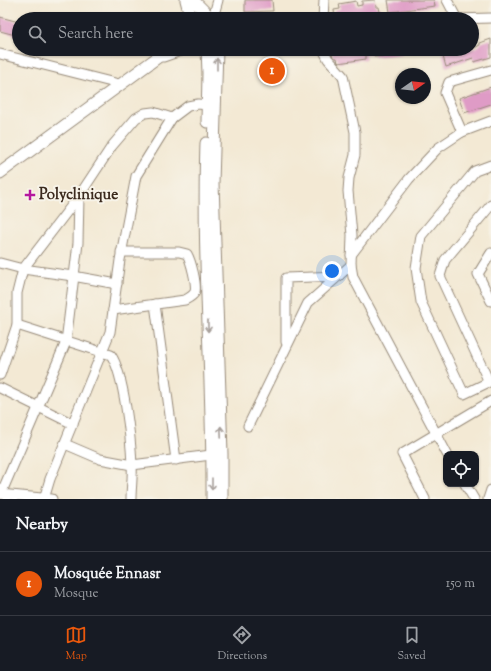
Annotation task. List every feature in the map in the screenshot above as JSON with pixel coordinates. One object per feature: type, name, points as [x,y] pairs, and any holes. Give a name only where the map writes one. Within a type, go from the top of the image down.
[{"type":"street","points":[[186,0],[189,12]]},
{"type":"street","points":[[193,0],[206,12]]},
{"type":"street","points":[[214,12],[218,0]]},
{"type":"street","points":[[323,12],[324,0]]},
{"type":"street","points":[[447,0],[453,12]]},
{"type":"street","points":[[479,18],[491,18]]},
{"type":"street","points":[[0,54],[119,84]]},
{"type":"street","points":[[0,173],[119,84],[163,56]]},
{"type":"street","points":[[207,56],[205,176],[208,361],[222,499]]},
{"type":"street","points":[[212,499],[217,454],[213,183],[217,56]]},
{"type":"street","points":[[326,56],[343,76],[355,132],[355,155],[349,178],[348,190],[352,235],[351,265],[353,277],[445,451]]},
{"type":"street","points":[[462,132],[445,93],[449,82],[491,70]]},
{"type":"street","points":[[79,196],[78,243],[66,342],[0,494],[47,498],[65,444],[110,332],[121,252],[136,176],[172,118],[188,106],[198,104],[207,105]]},
{"type":"street","points":[[0,375],[17,325],[17,292],[23,269],[79,196],[112,146],[136,118],[145,113],[153,112],[172,118]]},
{"type":"street","points":[[352,255],[409,179],[438,148],[462,132],[491,122]]},
{"type":"street","points":[[0,168],[14,162]]},
{"type":"street","points":[[491,165],[475,171],[421,236],[416,268],[421,302],[464,394],[490,381],[440,276],[445,260],[491,205]]},
{"type":"street","points":[[113,310],[185,300],[192,296],[195,290],[191,261],[187,254],[179,252],[121,252]]},
{"type":"street","points":[[491,253],[478,274],[491,299]]},
{"type":"street","points":[[0,263],[23,269],[116,284]]},
{"type":"street","points":[[248,426],[286,346],[308,304],[351,265]]},
{"type":"street","points":[[286,346],[286,278],[339,276]]},
{"type":"street","points":[[155,304],[176,460]]},
{"type":"street","points":[[17,325],[66,342],[112,355],[117,364],[122,388],[132,465],[131,499]]},
{"type":"street","points":[[0,388],[73,424]]},
{"type":"street","points":[[425,499],[402,454],[491,401]]},
{"type":"street","points":[[65,444],[100,459],[132,465],[217,454]]},
{"type":"street","points":[[467,487],[474,499]]},
{"type":"street","points":[[488,499],[491,490]]},
{"type":"building","points":[[245,0],[272,0],[273,11],[245,12]]},
{"type":"building","points":[[375,0],[376,7],[379,7],[380,12],[334,12],[334,10],[340,9],[339,4],[356,1],[357,6],[362,5],[362,1]]},
{"type":"building","points":[[388,0],[434,0],[435,6],[390,12]]},
{"type":"building","points":[[0,17],[12,20],[12,34],[0,31]]},
{"type":"building","points":[[491,39],[491,57],[474,62],[473,58],[446,67],[443,56],[479,56],[480,43]]},
{"type":"building","points":[[333,56],[366,56],[366,59],[338,63],[337,58],[333,58]]},
{"type":"building","points":[[491,87],[491,104],[464,113],[459,98]]},
{"type":"place","name":"Mosquée Ennasr","points":[[272,71]]},
{"type":"place","name":"Polyclinique","points":[[30,195]]}]
